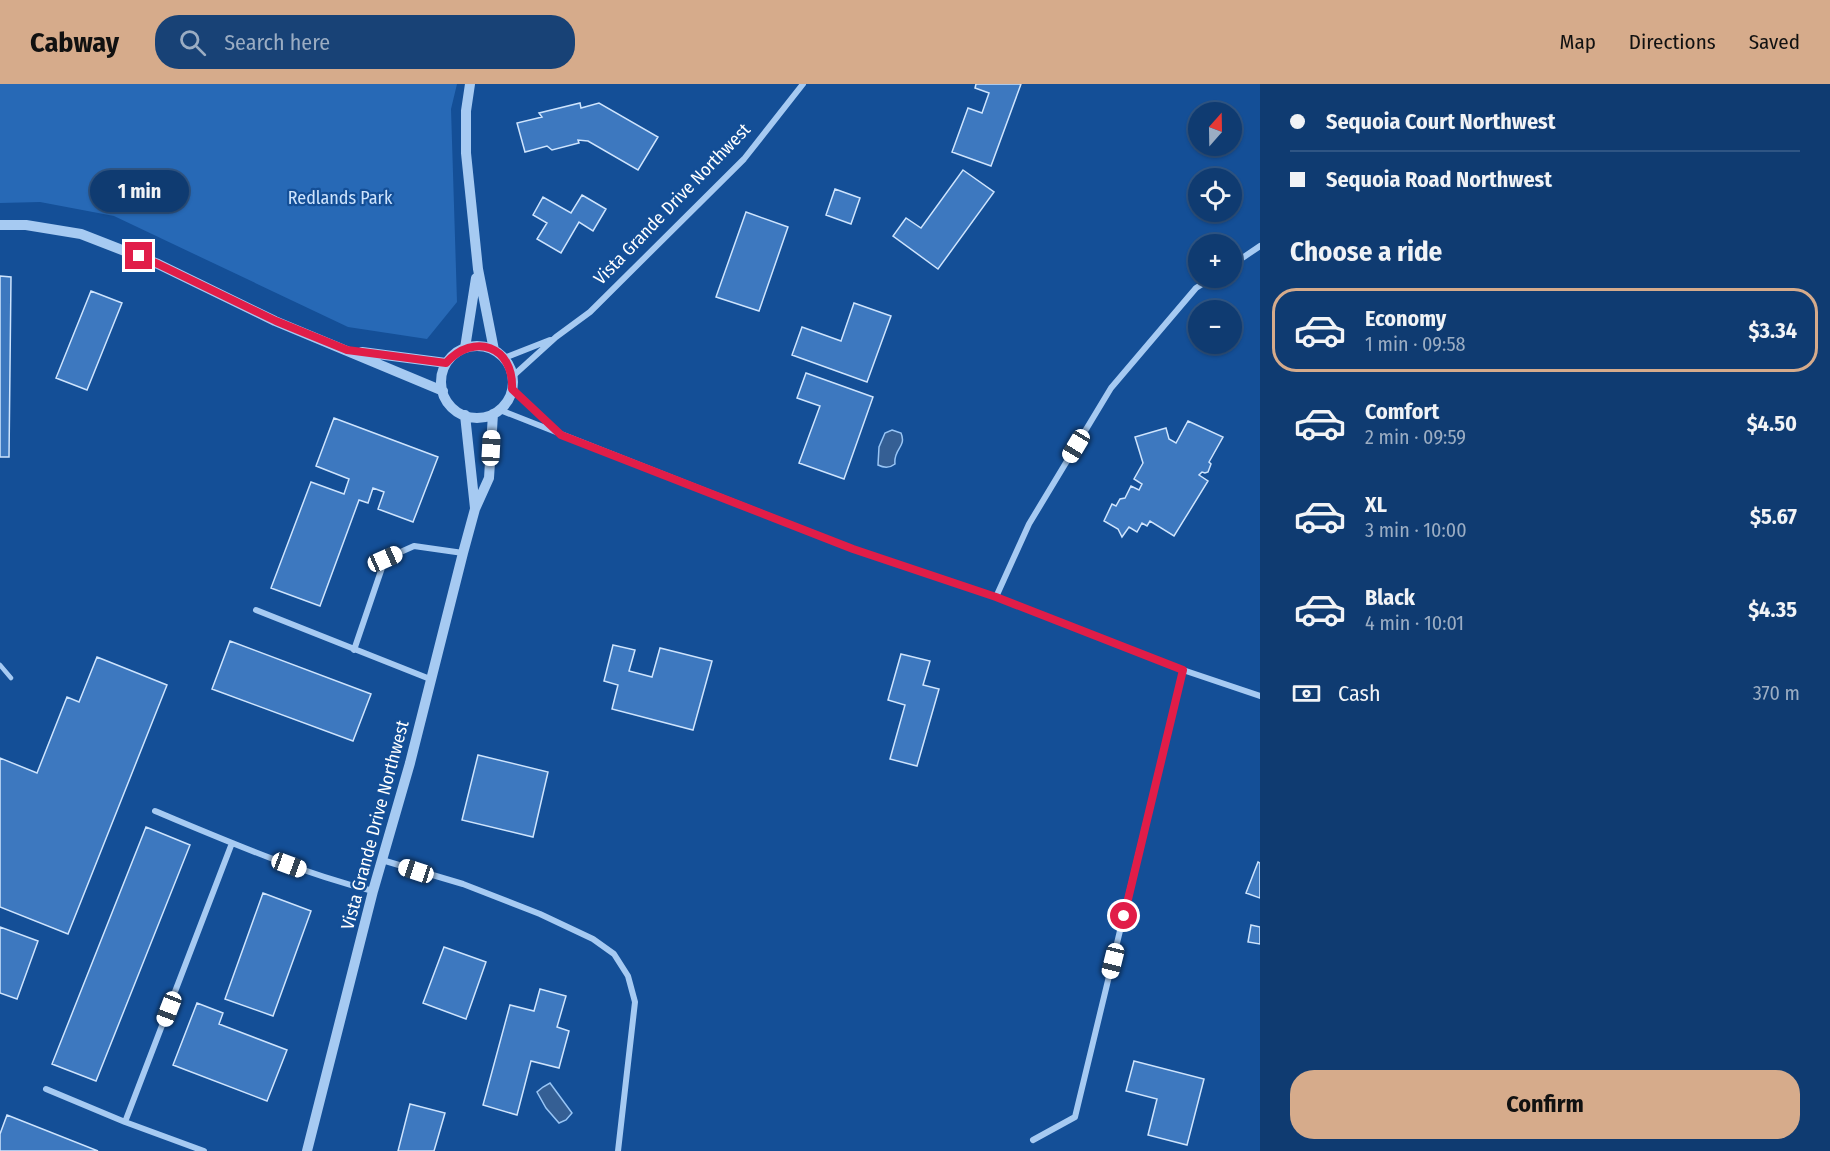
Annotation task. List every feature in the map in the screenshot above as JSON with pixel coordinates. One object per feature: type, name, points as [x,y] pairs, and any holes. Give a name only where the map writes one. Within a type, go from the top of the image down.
[{"type":"street","points":[[470,84],[466,111],[466,153],[478,269],[494,350]]},
{"type":"street","name":"Vista Grande Drive Northwest","points":[[556,337],[590,312],[744,159],[802,84]]},
{"type":"street","points":[[0,225],[26,225],[81,234],[158,264],[276,321],[443,391]]},
{"type":"street","points":[[1242,258],[1260,246]]},
{"type":"street","points":[[465,348],[478,269]]},
{"type":"street","points":[[996,597],[1029,524],[1111,388],[1196,288]]},
{"type":"street","points":[[504,358],[556,337]]},
{"type":"street","points":[[513,376],[556,337]]},
{"type":"street","points":[[482,346],[494,350],[504,358],[513,376],[508,400],[496,412],[481,418],[465,415],[454,409],[447,401],[443,391],[442,376],[446,363],[454,354],[465,348],[482,346]]},
{"type":"street","points":[[347,350],[446,363]]},
{"type":"street","points":[[512,389],[561,435]]},
{"type":"street","points":[[496,412],[561,435],[853,549],[996,597],[1183,670],[1260,696]]},
{"type":"street","name":"Vista Grande Drive Northwest","points":[[306,1151],[373,891],[410,763],[475,508],[489,478],[496,412]]},
{"type":"street","name":"Vista Grande Drive Northwest","points":[[465,415],[475,508]]},
{"type":"street","points":[[354,650],[385,559],[414,546],[463,553]]},
{"type":"street","points":[[256,610],[430,679]]},
{"type":"street","points":[[1033,1140],[1075,1117],[1183,670]]},
{"type":"street","points":[[155,811],[327,879],[373,891]]},
{"type":"street","points":[[125,1122],[232,843]]},
{"type":"street","points":[[382,860],[463,884],[540,914],[593,939],[614,954],[628,976],[635,1002],[618,1151]]},
{"type":"street","points":[[46,1089],[125,1122],[204,1151]]},
{"type":"lane","points":[[0,665],[11,678]]},
{"type":"green space","name":"Redlands Park","points":[[0,84],[457,84],[451,109],[457,302],[427,339],[348,327],[114,216],[40,202],[0,203]]},
{"type":"shaded area","points":[[892,430],[901,433],[902,442],[895,464],[882,467],[878,465],[879,447],[885,433]]},
{"type":"shaded area","points":[[550,1083],[572,1113],[566,1120],[559,1123],[546,1108],[537,1092]]},
{"type":"building","points":[[976,84],[1021,84],[991,166],[952,152],[968,108],[982,113],[989,93],[975,88]]},
{"type":"building","points":[[580,103],[581,108],[599,103],[658,137],[638,170],[588,141],[578,140],[579,143],[552,150],[547,146],[525,152],[517,123],[542,117],[539,113]]},
{"type":"building","points":[[963,170],[994,192],[938,269],[893,236],[906,218],[921,228]]},
{"type":"building","points":[[835,189],[860,198],[851,224],[826,215]]},
{"type":"building","points":[[582,195],[606,209],[593,231],[579,222],[561,253],[537,239],[547,223],[533,215],[543,197],[571,213]]},
{"type":"building","points":[[746,212],[788,227],[759,311],[716,297]]},
{"type":"building","points":[[0,276],[11,277],[9,457],[0,457]]},
{"type":"building","points":[[91,291],[122,303],[87,390],[56,378]]},
{"type":"building","points":[[854,303],[891,316],[867,382],[792,355],[802,327],[841,341]]},
{"type":"building","points":[[806,373],[873,397],[844,479],[799,463],[820,406],[797,398]]},
{"type":"building","points":[[334,418],[438,457],[413,522],[378,509],[384,492],[373,488],[368,503],[359,500],[320,606],[271,588],[311,482],[344,494],[349,479],[316,466]]},
{"type":"building","points":[[1188,421],[1223,437],[1209,462],[1211,464],[1208,472],[1202,472],[1199,475],[1208,481],[1174,536],[1150,521],[1147,526],[1142,523],[1137,532],[1129,527],[1122,537],[1118,529],[1104,521],[1112,504],[1116,506],[1120,499],[1125,498],[1131,486],[1139,490],[1142,484],[1134,479],[1143,463],[1135,437],[1166,428],[1169,439],[1176,443]]},
{"type":"building","points":[[230,641],[371,694],[353,741],[212,689]]},
{"type":"building","points":[[613,645],[635,650],[629,671],[652,677],[660,648],[712,661],[693,730],[612,709],[618,685],[604,681]]},
{"type":"building","points":[[901,654],[930,661],[923,685],[939,689],[917,766],[890,759],[905,705],[888,700]]},
{"type":"building","points":[[97,657],[167,685],[68,934],[0,907],[0,758],[37,773],[67,697],[79,702]]},
{"type":"building","points":[[478,755],[548,772],[533,837],[462,820]]},
{"type":"building","points":[[146,827],[190,845],[96,1081],[52,1064]]},
{"type":"building","points":[[1258,862],[1260,863],[1260,898],[1246,893]]},
{"type":"building","points":[[263,893],[311,911],[273,1016],[225,999]]},
{"type":"building","points":[[1251,925],[1260,927],[1260,944],[1248,942]]},
{"type":"building","points":[[0,927],[38,941],[17,999],[0,993]]},
{"type":"building","points":[[444,947],[486,962],[466,1019],[423,1003]]},
{"type":"building","points":[[540,989],[566,996],[557,1027],[569,1031],[559,1068],[531,1061],[517,1115],[483,1105],[510,1005],[534,1011]]},
{"type":"building","points":[[197,1003],[223,1013],[219,1024],[287,1050],[267,1101],[173,1065]]},
{"type":"building","points":[[1134,1061],[1204,1079],[1187,1145],[1148,1135],[1157,1099],[1126,1091]]},
{"type":"building","points":[[410,1104],[445,1113],[434,1151],[398,1151]]},
{"type":"building","points":[[7,1115],[98,1151],[0,1151],[0,1134]]},
{"type":"route","points":[[139,256],[276,321],[347,350],[446,363],[454,354],[465,348],[482,346],[494,350],[509,365],[513,376],[512,389],[561,435],[853,549],[996,597],[1183,670],[1124,916]]}]
